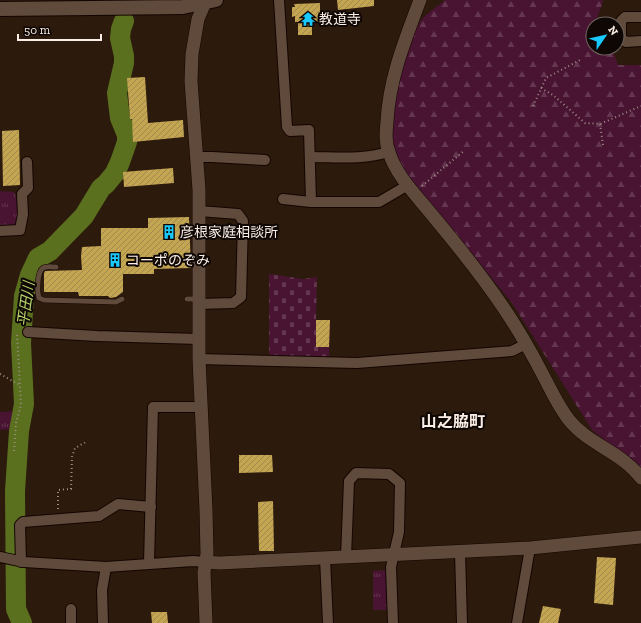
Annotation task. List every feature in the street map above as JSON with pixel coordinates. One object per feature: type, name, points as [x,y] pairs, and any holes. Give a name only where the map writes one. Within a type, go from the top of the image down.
[{"type":"main road","points":[[0,9],[14,4],[183,7],[209,1]]},
{"type":"street","points":[[279,0],[287,127],[290,131],[309,130],[311,202]]},
{"type":"street","points":[[420,0],[400,54],[391,84],[386,124],[388,152],[394,164],[414,186],[479,273],[526,344],[560,407],[569,420],[590,440],[626,461],[641,478]]},
{"type":"street","points":[[206,623],[204,572],[207,554],[206,510],[195,301],[198,209],[197,157],[191,81],[192,54],[198,19],[209,1]]},
{"type":"street","points":[[641,17],[625,17],[621,21],[621,38],[626,42],[641,41]]},
{"type":"street","points":[[310,158],[354,157],[378,155],[388,152]]},
{"type":"street","points":[[197,157],[265,160]]},
{"type":"street","points":[[0,231],[20,230],[23,214],[22,194],[28,188],[28,162]]},
{"type":"street","points":[[283,199],[311,202],[379,202],[414,186]]},
{"type":"street","points":[[195,301],[233,303],[241,297],[243,222],[238,214],[198,209]]},
{"type":"street","points":[[23,331],[97,336],[198,339]]},
{"type":"street","points":[[199,359],[357,362],[512,351],[526,344]]},
{"type":"street","points":[[149,563],[153,407],[201,407]]},
{"type":"street","points":[[346,557],[349,481],[356,473],[389,474],[400,484],[399,532],[391,567],[393,623]]},
{"type":"street","points":[[17,560],[20,525],[23,522],[58,518],[99,516],[118,504],[151,507]]},
{"type":"street","points":[[0,557],[17,560],[106,567],[193,560],[219,563],[460,552],[530,548],[641,537]]},
{"type":"street","points":[[517,623],[530,548]]},
{"type":"street","points":[[460,552],[462,623]]},
{"type":"street","points":[[326,558],[328,623]]},
{"type":"street","points":[[103,623],[102,590],[106,567]]},
{"type":"street","points":[[71,609],[71,623]]},
{"type":"lane","points":[[56,267],[45,267],[42,269],[37,293],[39,298],[44,300],[116,302],[122,299]]},
{"type":"path","points":[[533,106],[540,88],[546,78],[580,60]]},
{"type":"path","points":[[540,88],[553,95],[585,122],[600,124],[641,106]]},
{"type":"path","points":[[600,124],[602,145]]},
{"type":"path","points":[[414,186],[465,150]]},
{"type":"path","points":[[14,451],[16,423],[20,405],[17,336],[23,331]]},
{"type":"path","points":[[0,374],[20,385]]},
{"type":"path","points":[[58,518],[58,490],[71,489],[72,457],[75,448],[86,442]]},
{"type":"green space","points":[[445,0],[603,0],[598,16],[585,16],[585,56],[615,56],[618,65],[641,65],[641,468],[592,430],[512,303],[405,172],[394,150],[392,122],[398,85],[414,34],[422,19]]},
{"type":"green space","points":[[0,191],[14,192],[18,208],[15,225],[0,226]]},
{"type":"green space","points":[[269,274],[303,279],[317,277],[316,320],[330,320],[329,360],[269,357]]},
{"type":"green space","points":[[16,411],[13,429],[0,430],[0,412]]},
{"type":"green space","points":[[387,570],[388,610],[373,610],[373,571]]},
{"type":"building","points":[[337,0],[374,0],[374,6],[338,10]]},
{"type":"building","name":"教道寺","points":[[320,3],[320,22],[312,22],[312,35],[298,35],[298,22],[295,22],[295,16],[292,17],[292,7],[295,7],[294,4]]},
{"type":"building","points":[[145,77],[148,123],[183,120],[184,137],[133,142],[127,78]]},
{"type":"building","points":[[19,130],[20,185],[3,186],[2,131]]},
{"type":"building","points":[[173,168],[174,183],[124,187],[123,172]]},
{"type":"building","points":[[189,217],[191,268],[154,269],[154,274],[123,274],[123,292],[116,297],[110,298],[108,296],[79,296],[78,292],[44,292],[45,271],[82,270],[82,247],[101,246],[101,228],[148,228],[148,218]]},
{"type":"building","points":[[316,320],[330,320],[329,347],[316,347]]},
{"type":"building","points":[[239,455],[272,455],[273,472],[239,473]]},
{"type":"building","points":[[273,501],[274,551],[259,551],[258,502]]},
{"type":"building","points":[[597,557],[616,558],[613,605],[594,603]]},
{"type":"building","points":[[543,606],[561,609],[558,623],[539,623]]},
{"type":"building","points":[[151,612],[167,612],[168,623],[152,623]]},
{"type":"waterway","name":"平田川","points":[[22,623],[16,609],[15,491],[19,431],[24,404],[21,343],[24,296],[30,275],[38,258],[50,251],[84,216],[101,188],[115,173],[120,162],[127,142],[127,135],[120,118],[117,93],[124,63],[120,38],[124,21]]},
{"type":"place","name":"教道寺","points":[[308,19]]},
{"type":"place","name":"彦根家庭相談所","points":[[169,232]]},
{"type":"place","name":"コーポのぞみ","points":[[115,260]]},
{"type":"district","name":"山之脇町","points":[[453,421]]}]
